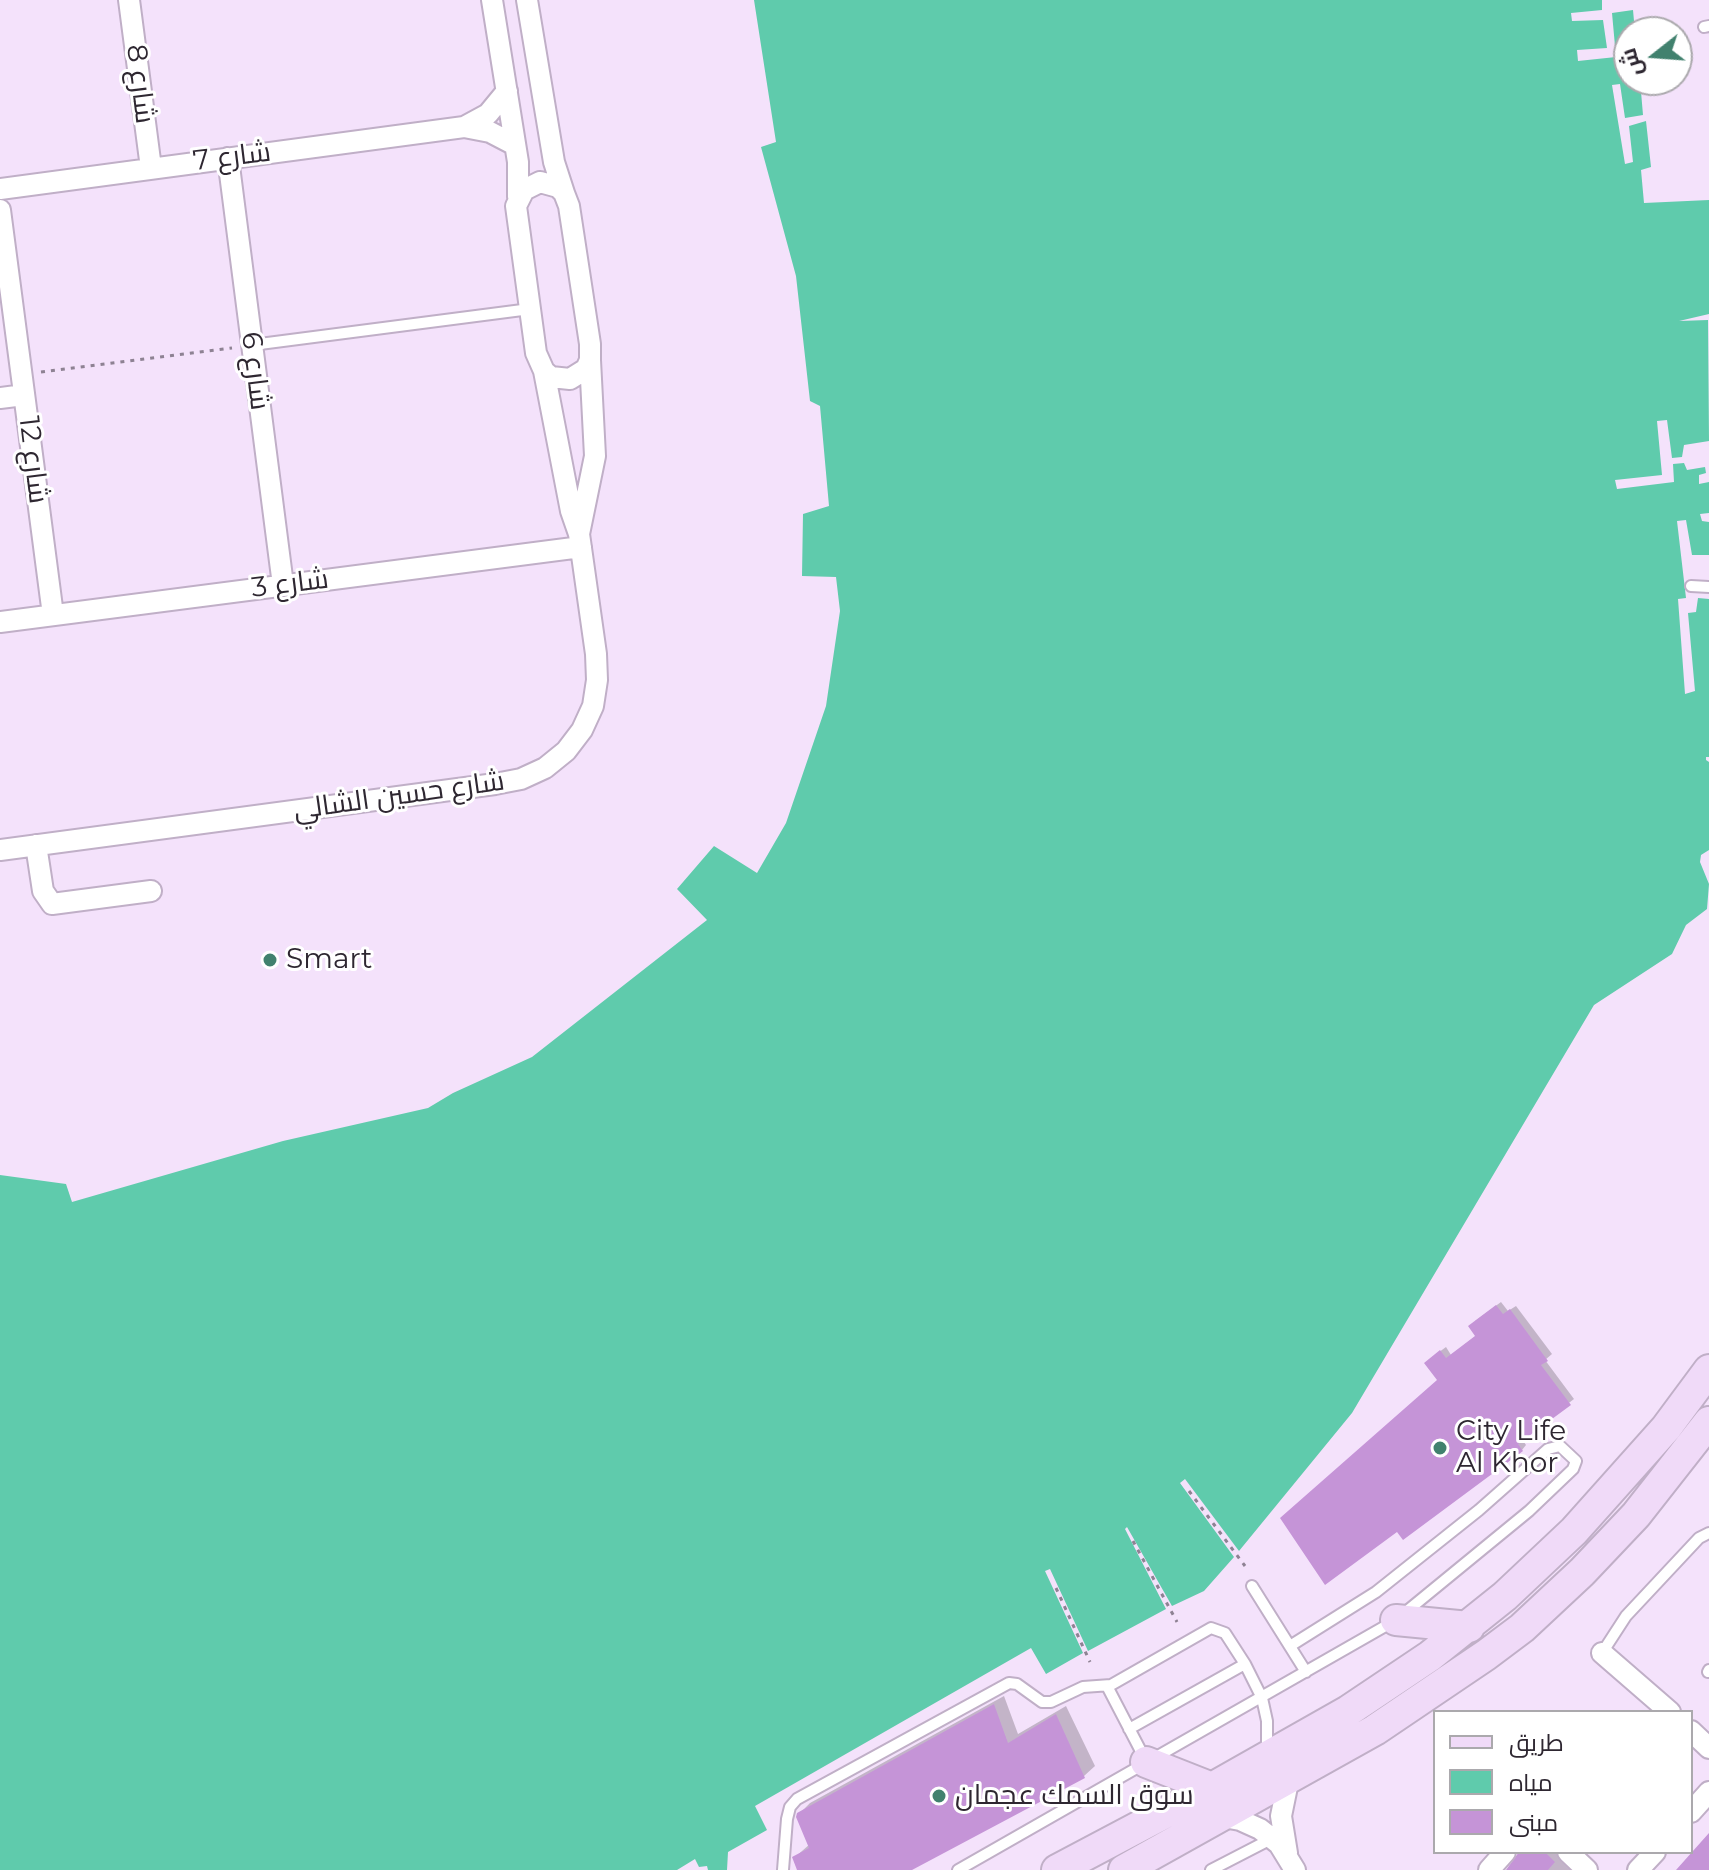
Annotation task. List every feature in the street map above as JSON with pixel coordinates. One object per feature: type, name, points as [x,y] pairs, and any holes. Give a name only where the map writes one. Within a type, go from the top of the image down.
[{"type":"main road","points":[[1124,1870],[1215,1802],[1266,1756],[1348,1711],[1420,1664],[1517,1586],[1574,1531],[1636,1463],[1709,1370]]},
{"type":"main road","points":[[1057,1870],[1215,1802],[1289,1777],[1413,1707],[1522,1628],[1582,1572],[1636,1515],[1709,1422]]},
{"type":"main road","points":[[1670,1474],[1691,1467],[1709,1456]]},
{"type":"main road","points":[[1396,1620],[1469,1627]]},
{"type":"main road","points":[[1146,1762],[1215,1802]]},
{"type":"street","name":"شارع 8","points":[[129,0],[151,168]]},
{"type":"street","name":"شارع حسين الشالي","points":[[0,850],[521,779],[545,768],[566,751],[582,730],[593,706],[597,680],[596,654],[580,540],[571,511],[544,371],[538,362],[516,216],[515,145],[492,0]]},
{"type":"street","name":"شارع حسين الشالي","points":[[527,0],[554,162],[569,206],[590,344],[595,456],[580,540]]},
{"type":"street","name":"شارع 7","points":[[464,127],[488,114],[507,91]]},
{"type":"street","name":"شارع 7","points":[[0,189],[464,127],[490,132],[515,145]]},
{"type":"street","name":"شارع 6","points":[[228,158],[283,585]]},
{"type":"street","points":[[518,197],[524,190],[540,182],[549,183],[564,193]]},
{"type":"street","name":"شارع 12","points":[[0,210],[53,615]]},
{"type":"street","points":[[544,371],[551,377],[570,379],[579,375],[590,360]]},
{"type":"street","points":[[0,398],[24,395]]},
{"type":"street","name":"شارع 3","points":[[0,622],[283,585],[580,540]]},
{"type":"street","points":[[36,845],[43,891],[52,904],[151,891]]},
{"type":"street","points":[[1602,1653],[1668,1710]]},
{"type":"street","points":[[1693,1733],[1709,1748]]},
{"type":"street","points":[[1289,1777],[1281,1816],[1282,1833],[1293,1867]]},
{"type":"street","points":[[1693,1810],[1709,1792]]},
{"type":"street","points":[[1215,1802],[1279,1844],[1293,1867]]},
{"type":"street","points":[[1489,1870],[1503,1854]]},
{"type":"street","points":[[1570,1854],[1587,1870]]},
{"type":"street","points":[[1638,1870],[1653,1854]]},
{"type":"lane","points":[[252,345],[530,309]]},
{"type":"lane","points":[[1691,586],[1709,587]]},
{"type":"lane","points":[[958,1870],[1396,1620],[1529,1511],[1573,1469],[1576,1464],[1574,1459],[1560,1446],[1548,1449],[1479,1510],[1376,1592],[1290,1646]]},
{"type":"lane","points":[[1602,1653],[1626,1616],[1699,1538],[1709,1533]]},
{"type":"lane","points":[[1252,1586],[1306,1672]]},
{"type":"lane","points":[[783,1870],[787,1819],[790,1807],[797,1799],[1009,1683],[1017,1684],[1047,1703],[1083,1687],[1107,1686],[1211,1628],[1225,1633],[1262,1698],[1267,1721],[1266,1756]]},
{"type":"lane","points":[[1129,1729],[1245,1664]]},
{"type":"lane","points":[[1107,1686],[1146,1762]]},
{"type":"lane","points":[[1211,1870],[1271,1839]]},
{"type":"path","points":[[22,374],[252,345]]},
{"type":"path","points":[[1189,1491],[1245,1566]]},
{"type":"path","points":[[1133,1541],[1177,1622]]},
{"type":"path","points":[[1056,1588],[1090,1662]]},
{"type":"water","points":[[754,0],[1602,0],[1602,10],[1571,13],[1572,21],[1603,20],[1607,48],[1577,50],[1578,61],[1613,57],[1613,96],[1625,164],[1633,162],[1629,126],[1646,121],[1651,167],[1641,170],[1644,203],[1709,200],[1709,314],[1679,321],[1708,320],[1709,441],[1684,445],[1682,457],[1672,458],[1667,420],[1657,421],[1662,475],[1615,480],[1617,489],[1674,482],[1673,464],[1684,463],[1687,470],[1705,467],[1706,473],[1699,475],[1699,484],[1709,482],[1709,513],[1700,514],[1702,521],[1709,522],[1709,555],[1692,555],[1686,520],[1677,521],[1686,598],[1678,599],[1685,694],[1695,691],[1688,613],[1696,612],[1698,598],[1709,599],[1709,757],[1706,760],[1709,762],[1709,850],[1701,855],[1700,862],[1709,884],[1707,909],[1686,925],[1672,954],[1594,1005],[1352,1413],[1239,1551],[1185,1479],[1180,1483],[1234,1557],[1204,1591],[1172,1606],[1127,1527],[1125,1529],[1166,1609],[1088,1651],[1050,1569],[1045,1571],[1083,1653],[1046,1674],[1031,1648],[755,1806],[767,1830],[728,1852],[727,1870],[699,1867],[695,1859],[677,1870],[0,1870],[0,1175],[66,1184],[72,1202],[283,1141],[428,1108],[453,1093],[532,1057],[707,920],[677,889],[714,846],[757,873],[786,823],[826,706],[840,611],[836,577],[802,576],[803,514],[829,506],[820,406],[810,401],[796,276],[761,147],[776,142]]},
{"type":"water","points":[[1633,10],[1634,16],[1613,16],[1613,24],[1612,13]]},
{"type":"water","points":[[1622,96],[1641,96],[1643,115],[1625,118]]},
{"type":"building","name":"City Life Al Khor","points":[[1496,1305],[1503,1314],[1510,1309],[1548,1361],[1541,1365],[1571,1405],[1518,1444],[1523,1451],[1403,1540],[1397,1532],[1325,1585],[1280,1518],[1437,1380],[1424,1363],[1440,1350],[1446,1358],[1475,1336],[1468,1326]]},
{"type":"building","name":"سوق السمك عجمان","points":[[994,1704],[1008,1743],[1056,1714],[1085,1778],[912,1870],[797,1870],[792,1857],[809,1848],[797,1813]]},
{"type":"building","points":[[1709,1833],[1709,1870],[1676,1870],[1693,1854]]},
{"type":"building","points":[[1518,1854],[1547,1854],[1555,1862],[1548,1870],[1506,1870]]},
{"type":"place","name":"Smart","points":[[270,960]]},
{"type":"place","name":"City Life Al Khor","points":[[1440,1448]]},
{"type":"place","name":"سوق السمك عجمان","points":[[939,1796]]}]
